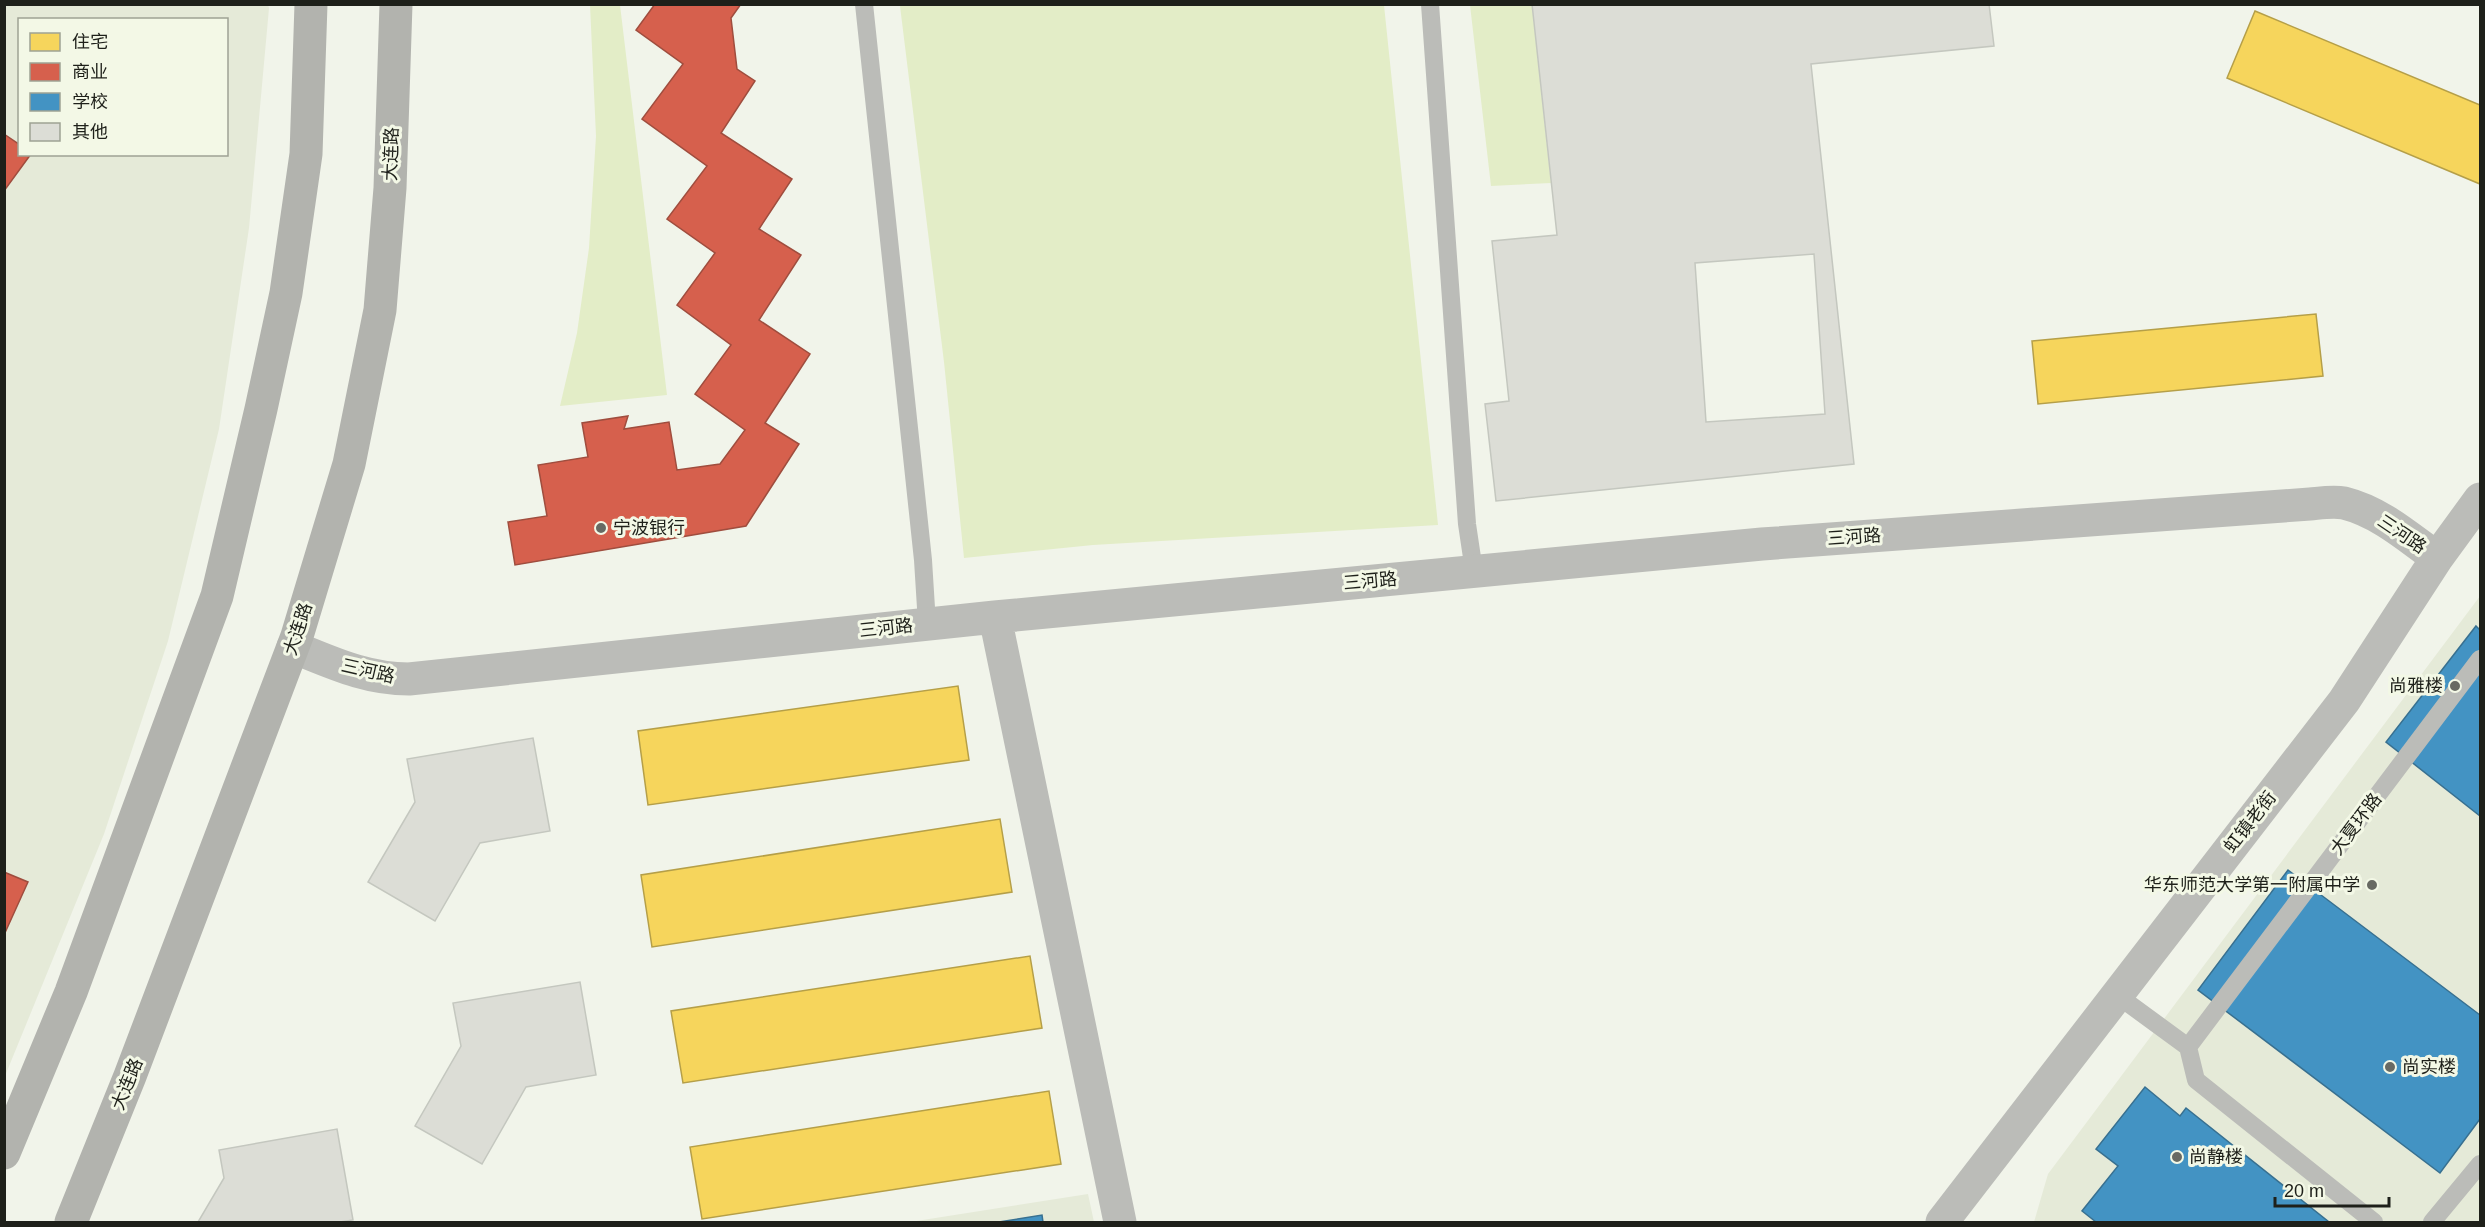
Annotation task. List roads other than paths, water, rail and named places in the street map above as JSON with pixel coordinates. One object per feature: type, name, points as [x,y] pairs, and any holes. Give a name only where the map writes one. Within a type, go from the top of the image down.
[{"type":"main road","points":[[4,1153],[71,992],[217,596],[286,293],[306,154],[311,4]]},
{"type":"main road","name":"大连路","points":[[71,1222],[130,1076],[293,647],[349,464],[380,310],[390,188],[396,4]]},
{"type":"street","name":"虹镇老街","points":[[1942,1222],[2344,701],[2437,558],[2481,499]]},
{"type":"street","name":"三河路","points":[[293,647],[354,672],[385,679],[409,679],[995,617],[1761,544],[2342,503],[2383,519],[2437,558]]},
{"type":"street","points":[[995,617],[1120,1222]]},
{"type":"lane","points":[[864,4],[927,624]]},
{"type":"lane","points":[[1430,4],[1467,524],[1474,572]]},
{"type":"lane","name":"大夏环路","points":[[2188,1047],[2481,659]]},
{"type":"lane","points":[[2117,995],[2188,1047],[2196,1080],[2374,1222]]},
{"type":"lane","points":[[2432,1222],[2481,1164]]},
{"type":"place","name":"宁波银行","points":[[601,528]]},
{"type":"place","name":"尚雅楼","points":[[2455,686]]},
{"type":"place","name":"华东师范大学第一附属中学","points":[[2372,885]]},
{"type":"place","name":"尚实楼","points":[[2390,1067]]},
{"type":"place","name":"尚静楼","points":[[2177,1157]]}]
